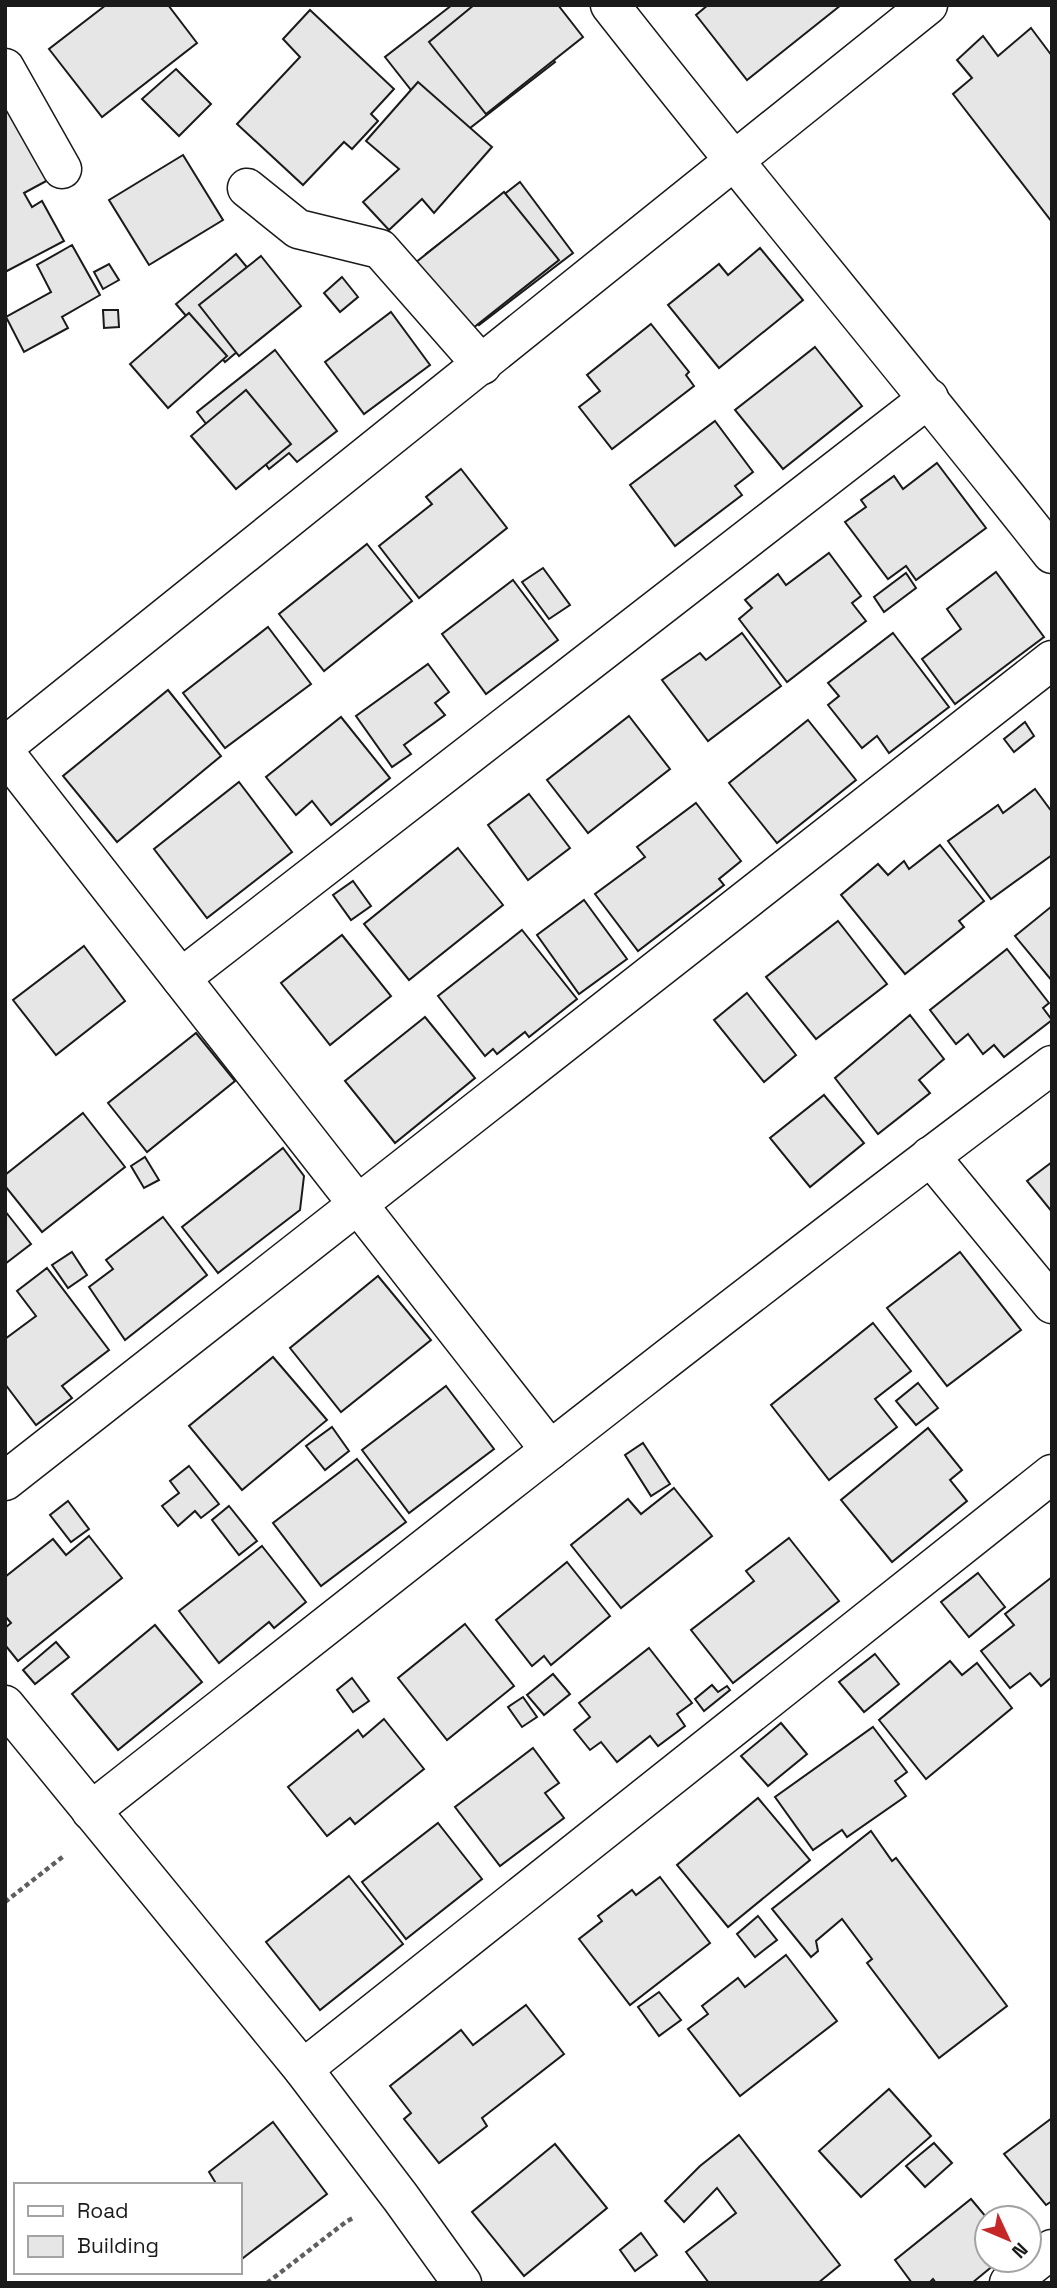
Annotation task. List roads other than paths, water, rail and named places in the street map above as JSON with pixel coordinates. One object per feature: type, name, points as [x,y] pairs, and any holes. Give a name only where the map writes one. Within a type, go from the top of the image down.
[{"type":"street","points":[[610,5],[1052,554]]},
{"type":"street","points":[[5,746],[928,5]]},
{"type":"street","points":[[5,68],[62,169]]},
{"type":"street","points":[[247,188],[298,229],[380,249],[482,365]]},
{"type":"street","points":[[181,978],[929,398]]},
{"type":"street","points":[[5,1481],[1052,660]]},
{"type":"street","points":[[5,753],[550,1450]]},
{"type":"street","points":[[91,1811],[550,1450],[1052,1065]]},
{"type":"street","points":[[930,1156],[1052,1304]]},
{"type":"street","points":[[303,2069],[1052,1474]]},
{"type":"street","points":[[5,1705],[303,2069],[462,2283]]},
{"type":"street","points":[[1009,2283],[1052,2249]]}]
